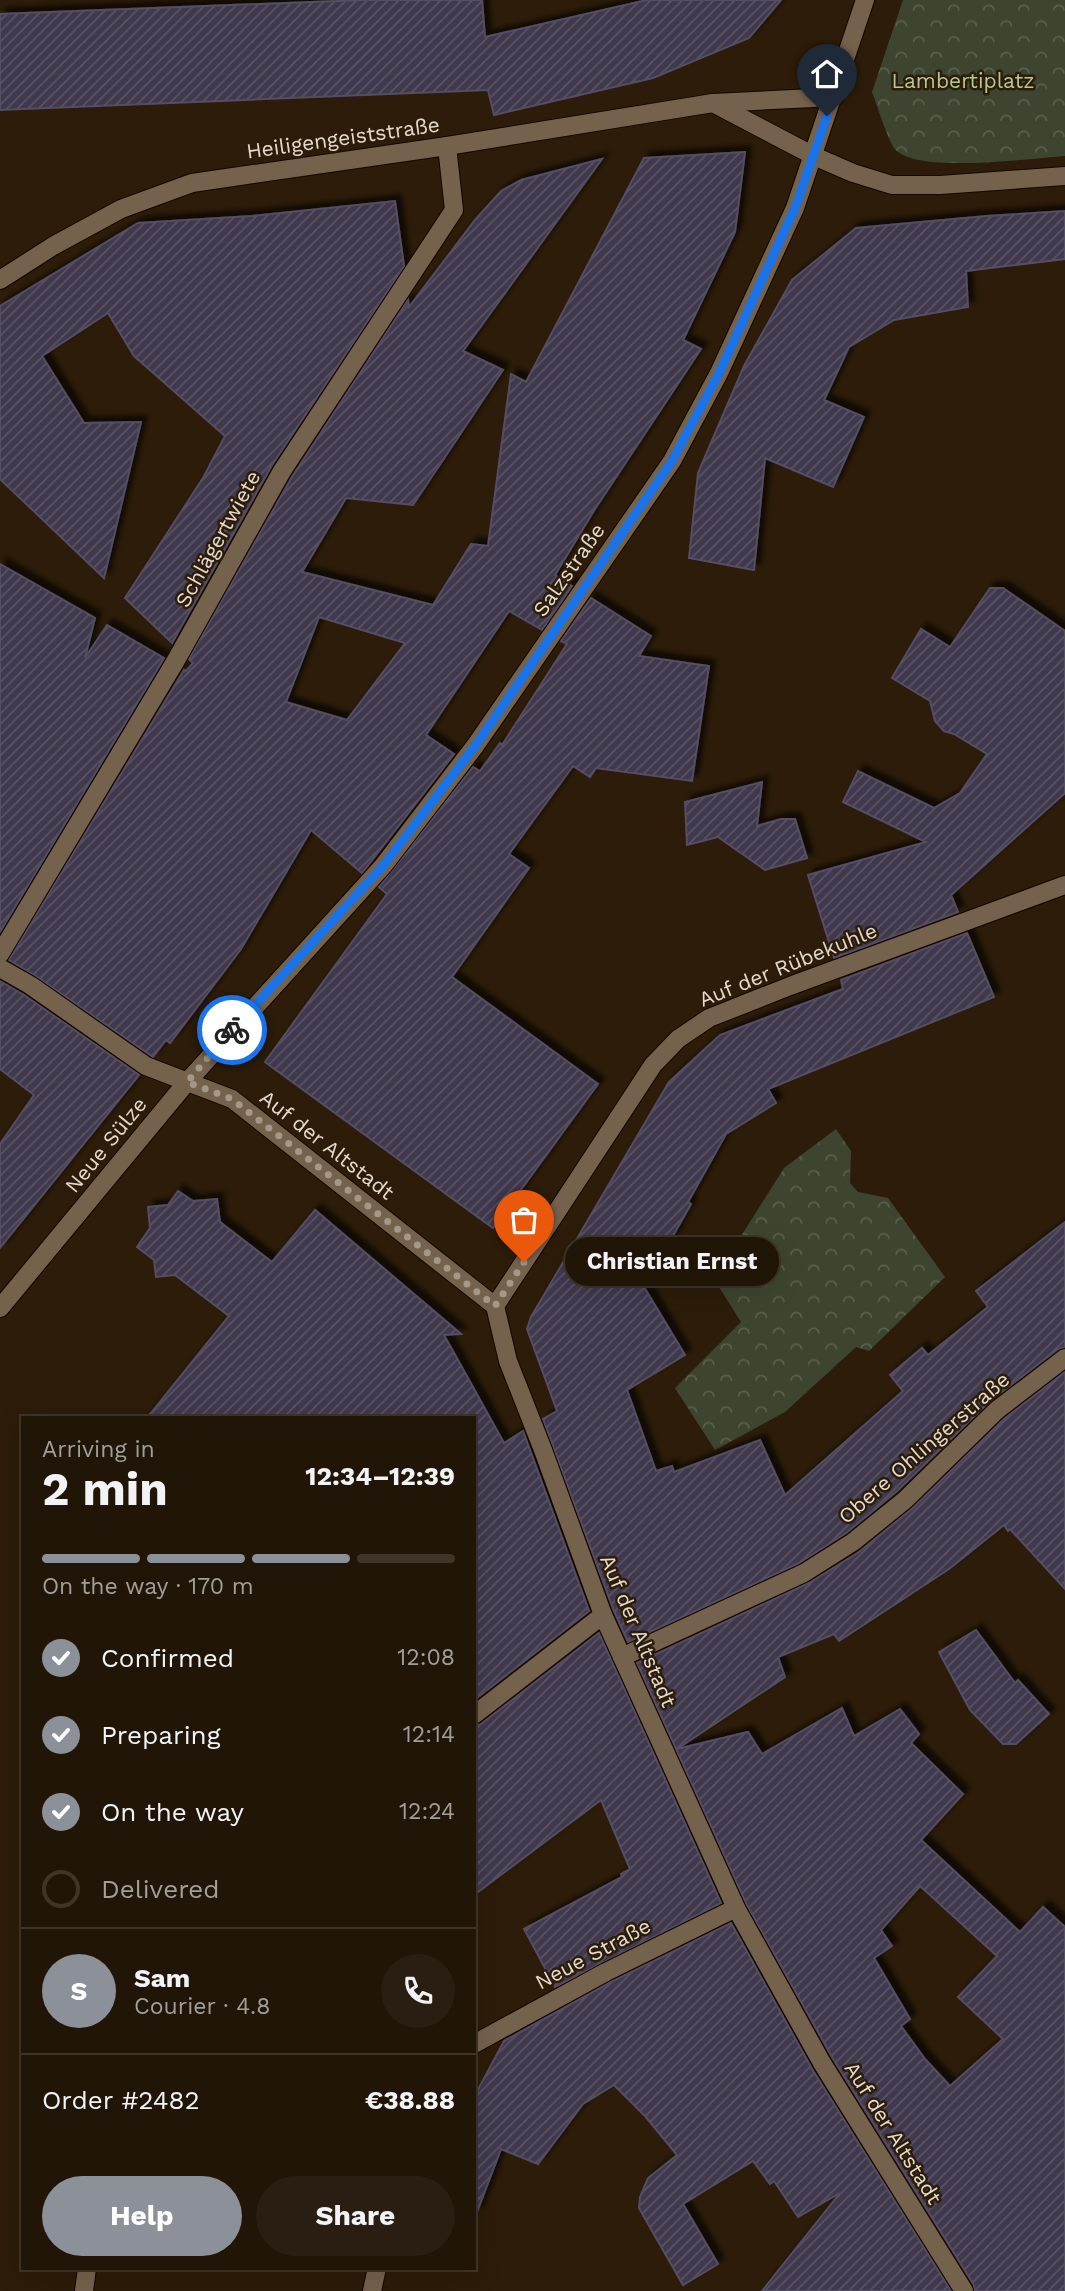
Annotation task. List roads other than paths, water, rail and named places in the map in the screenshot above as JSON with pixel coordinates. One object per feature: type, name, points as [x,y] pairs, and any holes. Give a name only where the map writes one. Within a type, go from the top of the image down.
[{"type":"street","name":"Salzstraße","points":[[249,1011],[383,866],[475,746],[672,461],[730,349],[795,208],[865,0]]},
{"type":"street","name":"Heiligengeiststraße","points":[[0,280],[53,246],[121,209],[192,183],[447,146],[713,103],[834,97]]},
{"type":"street","points":[[713,103],[814,156],[853,173],[892,185],[940,185],[1065,176]]},
{"type":"street","name":"Schlägertwiete","points":[[0,954],[175,662],[282,471],[454,210],[447,146]]},
{"type":"street","name":"Auf der Rübekuhle","points":[[495,1306],[653,1065],[678,1039],[709,1018],[1065,885]]},
{"type":"street","name":"Auf der Altstadt","points":[[0,968],[30,985],[146,1066],[232,1099],[495,1306],[508,1361],[603,1615],[736,1908],[822,2063],[964,2291]]},
{"type":"street","name":"Neue Sülze","points":[[0,1308],[249,1011]]},
{"type":"street","name":"Obere Ohlingerstraße","points":[[622,1657],[804,1573],[853,1542],[905,1500],[997,1410],[1065,1358]]},
{"type":"street","points":[[476,1713],[603,1615]]},
{"type":"street","name":"Neue Straße","points":[[476,2043],[616,1966],[736,1908]]},
{"type":"street","points":[[84,2291],[86,2270]]},
{"type":"street","points":[[372,2291],[377,2270]]},
{"type":"place","name":"Christian Ernst","points":[[524,1262]]},
{"type":"park label","name":"Lambertiplatz","points":[[963,81]]}]
